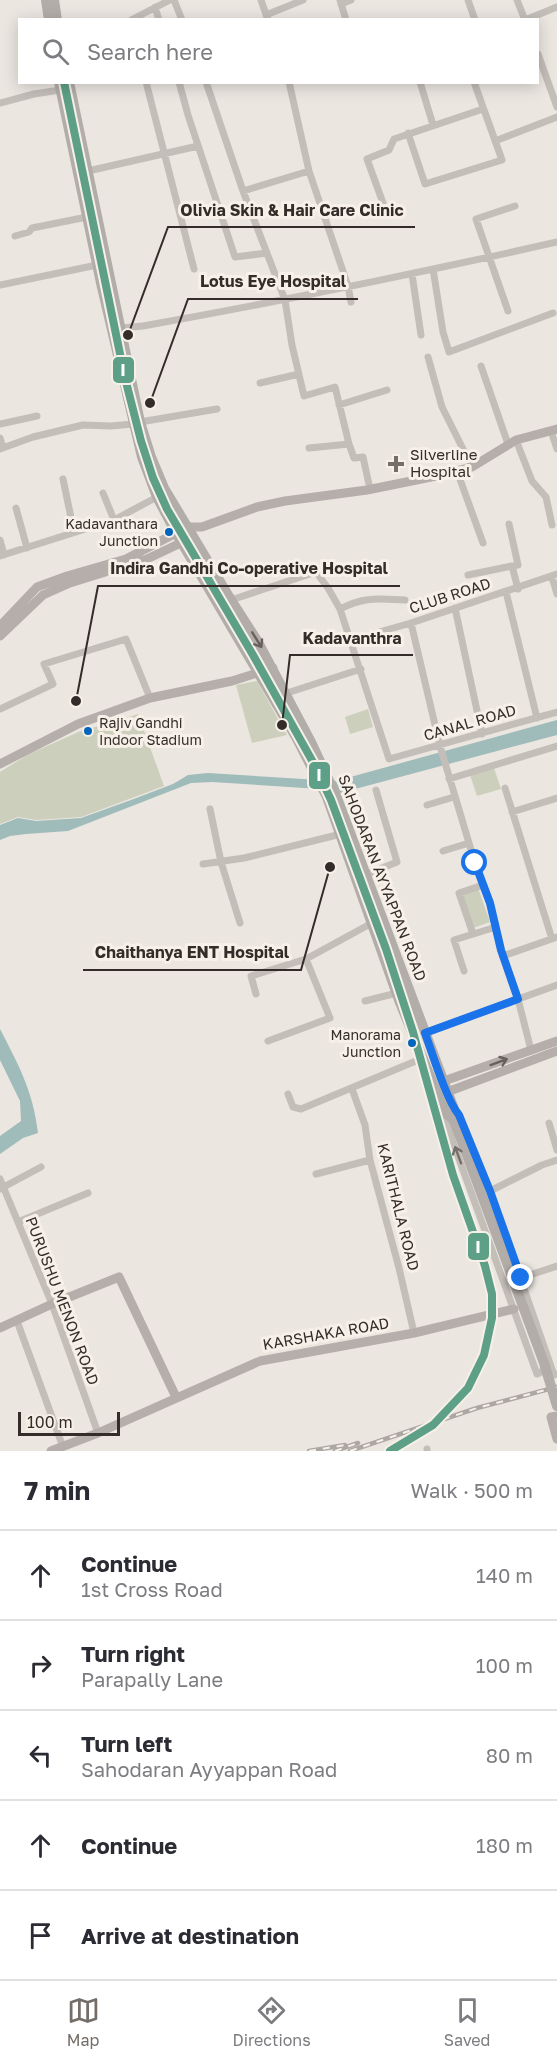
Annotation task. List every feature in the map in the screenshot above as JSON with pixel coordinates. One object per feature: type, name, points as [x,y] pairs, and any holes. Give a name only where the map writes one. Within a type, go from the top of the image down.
[{"type":"main road","points":[[46,0],[49,18]]},
{"type":"main road","points":[[54,0],[57,18]]},
{"type":"main road","name":"SAHODARAN AYYAPPAN ROAD","points":[[63,85],[88,171],[102,264],[136,423],[164,488],[287,693],[332,797],[411,994],[439,1082],[544,1363],[557,1406]]},
{"type":"main road","name":"SAHODARAN AYYAPPAN ROAD","points":[[63,85],[87,217],[120,328],[142,458],[157,497],[178,538],[323,779]]},
{"type":"main road","points":[[178,538],[187,527]]},
{"type":"main road","name":"SAHODARAN AYYAPPAN ROAD","points":[[332,797],[341,834],[398,997],[423,1058],[439,1082]]},
{"type":"main road","points":[[398,997],[411,994]]},
{"type":"main road","points":[[439,1082],[447,1092]]},
{"type":"main road","name":"SAHODARAN AYYAPPAN ROAD","points":[[447,1092],[451,1114]]},
{"type":"street","points":[[135,18],[172,0],[181,18]]},
{"type":"street","points":[[261,0],[267,17],[303,0]]},
{"type":"street","points":[[345,18],[341,2],[351,0]]},
{"type":"street","points":[[468,0],[475,18]]},
{"type":"street","points":[[517,0],[524,18]]},
{"type":"street","points":[[530,18],[557,7]]},
{"type":"street","points":[[155,8],[158,18]]},
{"type":"street","points":[[539,60],[557,107]]},
{"type":"street","points":[[549,87],[557,82]]},
{"type":"street","points":[[146,84],[194,269]]},
{"type":"street","points":[[180,84],[235,257],[267,253]]},
{"type":"street","points":[[207,84],[243,191],[285,300],[304,396],[335,387],[349,444],[354,458],[363,457],[370,489]]},
{"type":"street","points":[[289,84],[309,171],[348,286],[351,302]]},
{"type":"street","points":[[421,84],[433,125]]},
{"type":"street","points":[[408,133],[425,184],[502,160],[475,84]]},
{"type":"street","points":[[0,103],[63,85]]},
{"type":"street","points":[[383,202],[367,159],[389,150],[394,139],[483,109]]},
{"type":"street","points":[[495,141],[557,117]]},
{"type":"street","points":[[88,171],[198,146]]},
{"type":"street","points":[[243,191],[309,171]]},
{"type":"street","points":[[508,311],[476,219],[515,206]]},
{"type":"street","points":[[15,236],[29,232],[32,228],[87,217]]},
{"type":"street","points":[[120,328],[143,326],[285,300],[557,242]]},
{"type":"street","points":[[0,285],[102,264]]},
{"type":"street","points":[[433,269],[443,332],[449,352],[553,313]]},
{"type":"street","points":[[412,274],[421,335]]},
{"type":"street","points":[[428,357],[442,407],[472,466]]},
{"type":"street","points":[[481,366],[512,442],[532,481],[546,497],[552,525]]},
{"type":"street","points":[[260,383],[299,374]]},
{"type":"street","points":[[339,405],[387,390]]},
{"type":"street","points":[[0,438],[1,448],[33,437],[83,425],[111,426],[217,410]]},
{"type":"street","points":[[0,424],[37,416]]},
{"type":"street","points":[[187,527],[202,527],[257,507],[285,501],[413,482],[457,471],[472,466],[512,442],[554,430],[557,449]]},
{"type":"street","points":[[309,448],[349,444]]},
{"type":"street","points":[[457,471],[483,543]]},
{"type":"street","points":[[63,479],[74,532]]},
{"type":"street","points":[[103,493],[114,520]]},
{"type":"street","points":[[0,540],[2,556],[114,520],[157,497]]},
{"type":"street","points":[[16,508],[27,548]]},
{"type":"street","points":[[468,575],[518,565],[509,524]]},
{"type":"street","points":[[0,626],[37,587],[126,559],[178,538],[193,537],[202,527]]},
{"type":"street","points":[[0,636],[43,595],[70,583],[147,559],[178,538]]},
{"type":"street","points":[[513,566],[518,589]]},
{"type":"street","points":[[231,600],[316,572],[328,588],[340,609],[361,669],[287,693]]},
{"type":"street","points":[[554,576],[557,594]]},
{"type":"street","name":"CLUB ROAD","points":[[351,640],[411,623],[554,576]]},
{"type":"street","points":[[506,592],[537,718]]},
{"type":"street","points":[[340,609],[364,600],[405,600]]},
{"type":"street","points":[[455,608],[482,734]]},
{"type":"street","points":[[411,623],[454,797],[518,999],[532,1054]]},
{"type":"street","points":[[0,709],[53,684],[44,664],[126,639],[150,698]]},
{"type":"street","points":[[0,764],[78,724],[150,698],[258,674],[273,668]]},
{"type":"street","name":"CANAL ROAD","points":[[361,669],[389,759],[557,712]]},
{"type":"street","points":[[449,779],[557,747]]},
{"type":"street","points":[[503,956],[554,938],[504,788]]},
{"type":"street","points":[[365,875],[398,862],[376,790]]},
{"type":"street","points":[[427,805],[454,797]]},
{"type":"street","points":[[512,812],[557,798]]},
{"type":"street","points":[[210,810],[221,862],[240,923]]},
{"type":"street","points":[[203,864],[221,862],[341,834]]},
{"type":"street","points":[[443,851],[469,843]]},
{"type":"street","points":[[473,934],[459,893],[483,885]]},
{"type":"street","points":[[256,994],[251,976],[306,959],[372,923]]},
{"type":"street","points":[[464,971],[454,940],[496,927]]},
{"type":"street","points":[[268,1041],[330,1018],[306,959]]},
{"type":"street","points":[[425,1033],[557,985]]},
{"type":"street","points":[[365,1002],[398,997]]},
{"type":"street","points":[[447,1092],[557,1041]]},
{"type":"street","points":[[439,1082],[532,1054],[557,1051]]},
{"type":"street","points":[[288,1094],[293,1107],[301,1108],[423,1058]]},
{"type":"street","name":"KARITHALA ROAD","points":[[352,1089],[365,1125],[370,1160],[414,1334]]},
{"type":"street","points":[[551,1367],[537,1374],[446,1123],[451,1114],[459,1115],[490,1191],[555,1375]]},
{"type":"street","points":[[549,1123],[557,1150]]},
{"type":"street","points":[[316,1174],[370,1160]]},
{"type":"street","points":[[490,1191],[557,1160]]},
{"type":"street","points":[[1,1185],[41,1167]]},
{"type":"street","name":"PURUSHU MENON ROAD","points":[[1,1185],[52,1304],[98,1433]]},
{"type":"street","points":[[18,1222],[88,1193]]},
{"type":"street","points":[[521,1278],[557,1266]]},
{"type":"street","points":[[0,1328],[119,1277],[176,1397]]},
{"type":"street","name":"KARSHAKA ROAD","points":[[51,1451],[98,1433],[260,1361],[414,1334],[514,1309]]},
{"type":"street","points":[[17,1321],[63,1447]]},
{"type":"street","points":[[554,1417],[557,1439]]},
{"type":"green space","points":[[257,681],[287,735],[252,743],[236,685]]},
{"type":"green space","points":[[368,709],[373,727],[350,734],[345,717]]},
{"type":"green space","points":[[138,714],[164,786],[81,817],[36,820],[18,817],[0,824],[0,772],[29,754],[83,730]]},
{"type":"green space","points":[[494,768],[501,789],[477,796],[470,775]]},
{"type":"green space","points":[[478,888],[490,922],[473,928],[461,895]]},
{"type":"water","points":[[557,720],[557,735],[340,793],[320,789],[212,782],[191,783],[68,831],[10,836],[0,840],[0,825],[18,818],[36,821],[81,818],[173,784],[188,775],[208,773],[336,781]]},
{"type":"water","points":[[0,1029],[29,1091],[38,1133],[23,1138],[0,1154],[0,1136],[21,1121],[20,1101],[0,1060]]},
{"type":"railway","points":[[350,1451],[477,1408],[557,1387]]},
{"type":"railway","points":[[335,1451],[358,1443]]},
{"type":"railway","points":[[309,1451],[345,1445]]},
{"type":"transit line","name":"I","points":[[64,84],[125,378],[153,478],[167,509],[253,655],[314,764],[331,800],[386,949],[413,1032],[453,1175],[485,1266],[492,1294],[492,1318],[484,1355],[468,1388],[433,1425],[390,1451]]},
{"type":"place","name":"Olivia Skin & Hair Care Clinic","points":[[128,335]]},
{"type":"place","name":"Lotus Eye Hospital","points":[[150,403]]},
{"type":"place","name":"Silverline Hospital","points":[[396,464]]},
{"type":"place","name":"Kadavanthara Junction","points":[[169,532]]},
{"type":"place","name":"Indira Gandhi Co-operative Hospital","points":[[76,701]]},
{"type":"place","name":"Kadavanthra","points":[[282,725]]},
{"type":"place","name":"Rajiv Gandhi Indoor Stadium","points":[[88,731]]},
{"type":"place","name":"Chaithanya ENT Hospital","points":[[330,867]]},
{"type":"place","name":"Manorama Junction","points":[[412,1043]]},
{"type":"route","points":[[475,863],[490,903],[501,950],[518,999],[425,1033],[447,1092],[459,1115],[490,1191],[521,1278]]}]
